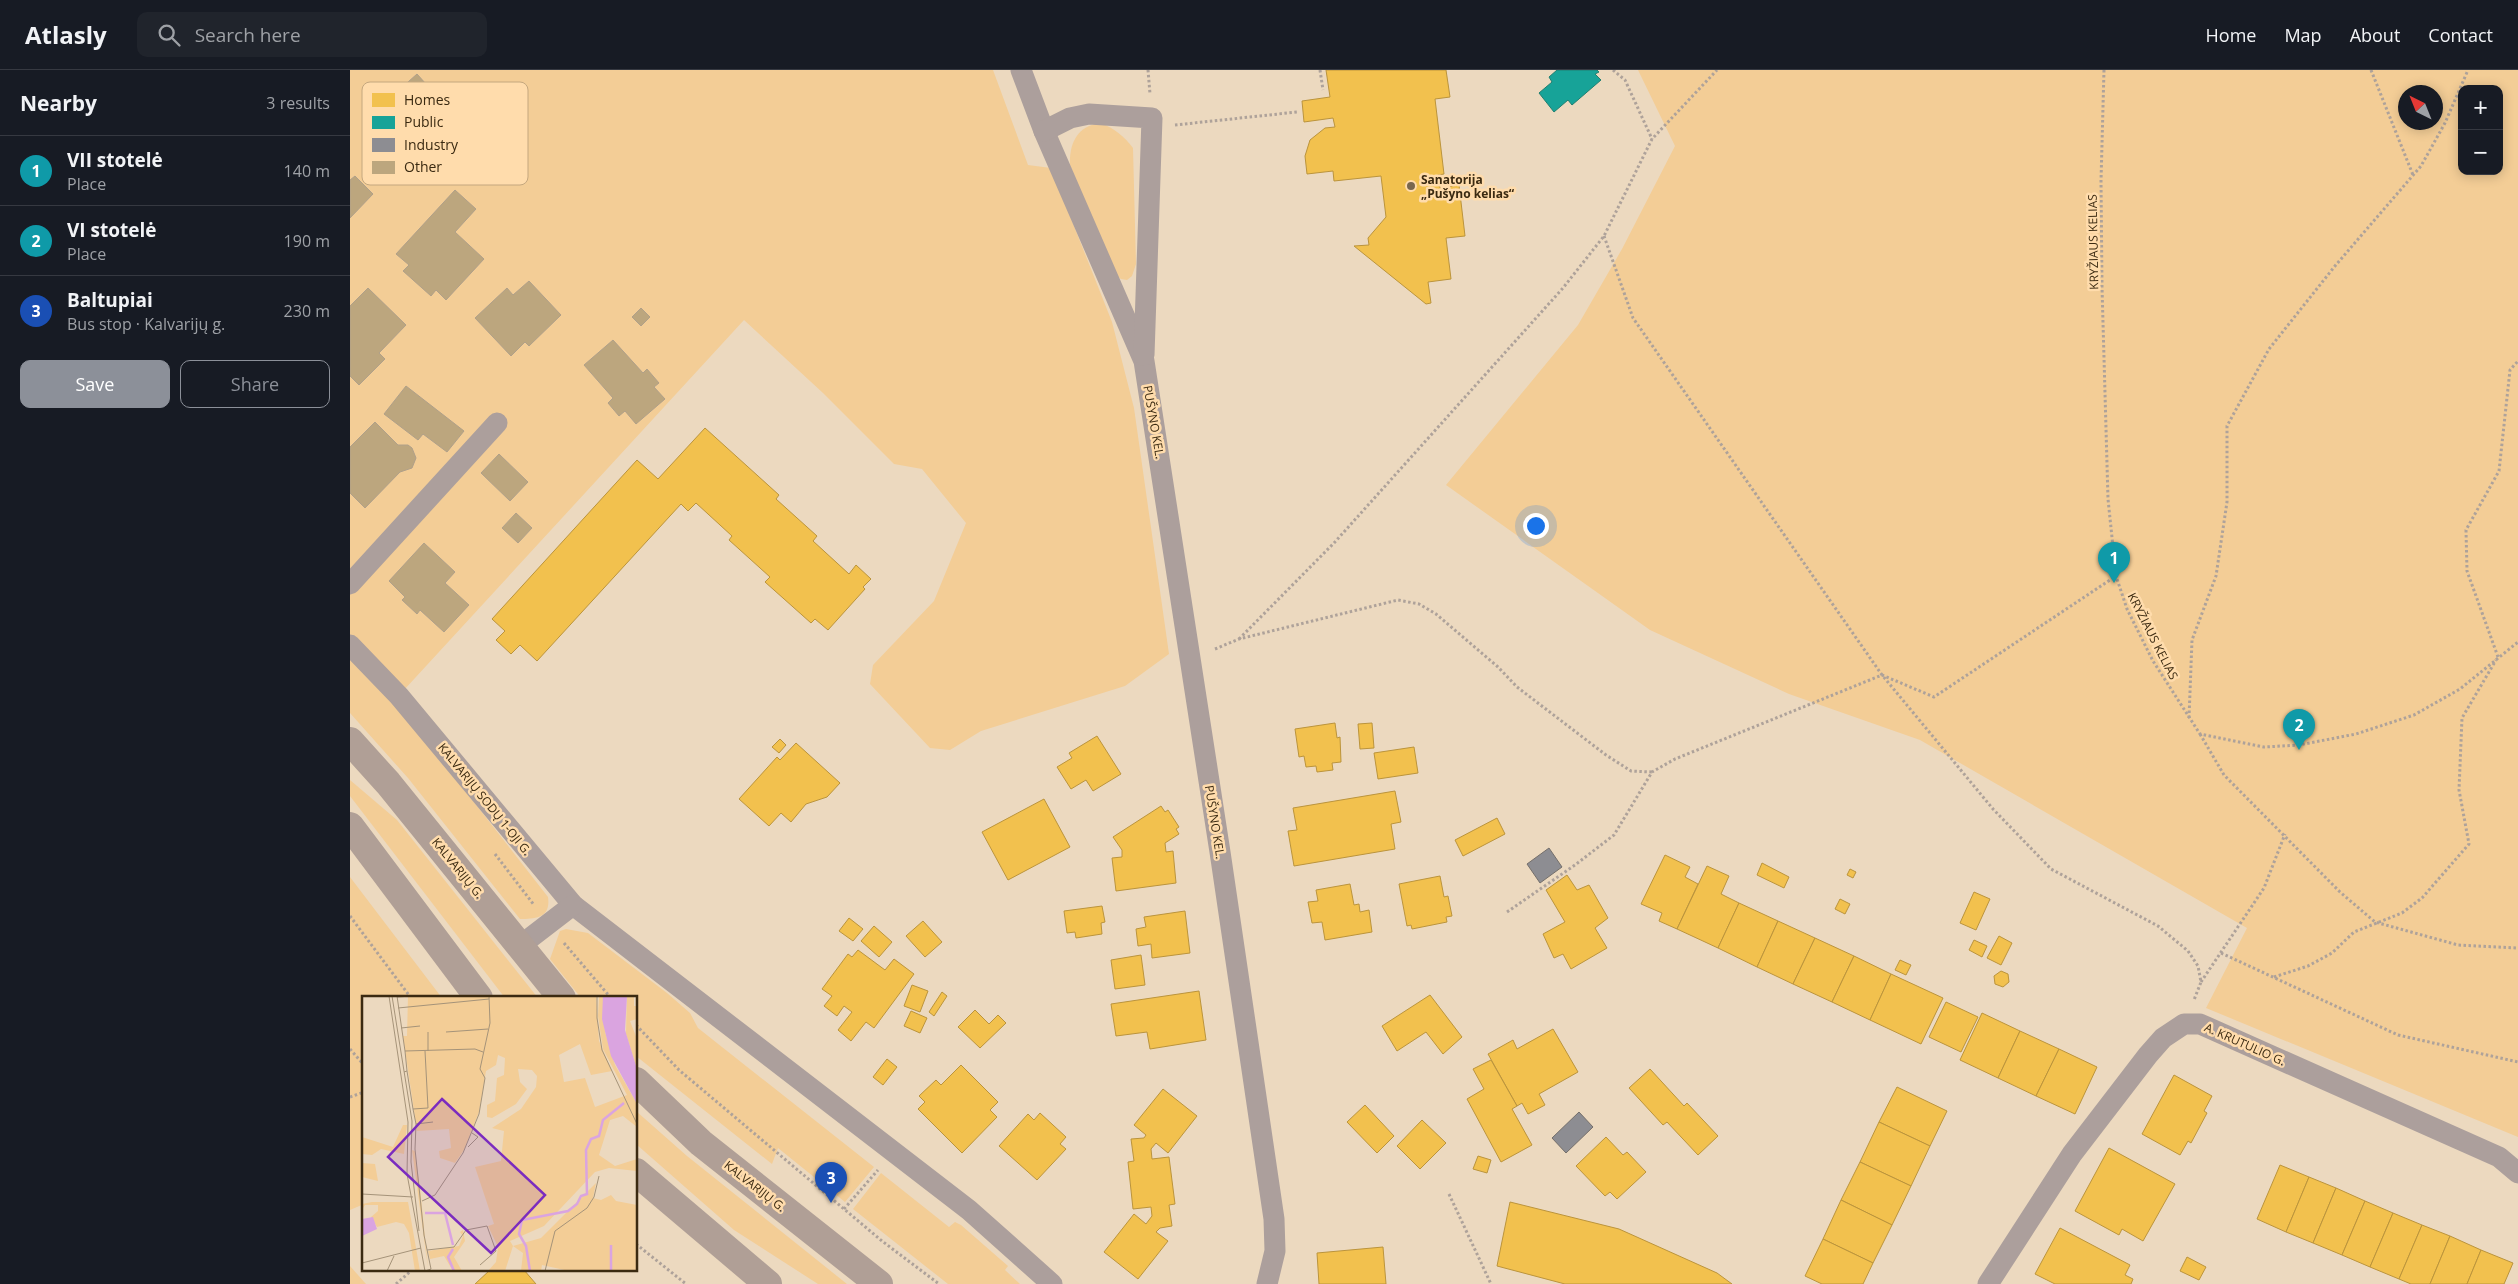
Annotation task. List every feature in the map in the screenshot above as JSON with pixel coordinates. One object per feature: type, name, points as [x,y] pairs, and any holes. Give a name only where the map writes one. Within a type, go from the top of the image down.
[{"type":"main road","name":"KALVARIJŲ G.","points":[[350,741],[388,783],[560,996]]},
{"type":"main road","points":[[350,826],[478,996]]},
{"type":"main road","name":"KALVARIJŲ G.","points":[[638,1082],[700,1143],[879,1284]]},
{"type":"main road","points":[[638,1174],[768,1284]]},
{"type":"street","name":"PUŠYNO KEL.","points":[[1021,70],[1044,131],[1144,361]]},
{"type":"street","points":[[1044,131],[1070,118],[1089,114],[1152,118],[1151,127]]},
{"type":"street","name":"PUŠYNO KEL.","points":[[1151,127],[1144,361],[1274,1219],[1275,1250],[1267,1284]]},
{"type":"street","points":[[350,584],[497,423]]},
{"type":"street","name":"KALVARIJŲ SODŲ 1-OJI G.","points":[[350,645],[399,696],[573,905],[969,1210],[1052,1284]]},
{"type":"street","points":[[521,945],[573,905]]},
{"type":"street","points":[[1988,1284],[2072,1154],[2148,1055],[2163,1038],[2184,1024]]},
{"type":"street","name":"A. KRUTULIO G.","points":[[2184,1024],[2200,1024],[2499,1157],[2518,1173]]},
{"type":"path","points":[[1320,70],[1323,90]]},
{"type":"path","points":[[1613,70],[1625,80],[1652,138]]},
{"type":"path","points":[[1238,639],[1334,543],[1563,288],[1604,236],[1652,138],[1717,70]]},
{"type":"path","name":"KRYŽIAUS KELIAS","points":[[2104,70],[2101,181],[2102,286],[2108,500],[2116,576],[2127,609],[2149,652],[2224,775],[2285,834],[2340,892],[2375,922]]},
{"type":"path","points":[[2371,70],[2413,175]]},
{"type":"path","points":[[2189,718],[2192,640],[2216,576],[2227,502],[2227,426],[2269,349],[2335,266],[2421,166],[2445,123],[2468,70]]},
{"type":"path","points":[[1151,127],[1296,112]]},
{"type":"path","points":[[1604,236],[1633,318],[1882,675],[1993,809],[2051,869],[2158,926],[2175,938],[2188,951],[2198,966],[2201,982]]},
{"type":"path","points":[[2498,658],[2467,571],[2466,530],[2499,471],[2510,370],[2518,362]]},
{"type":"path","points":[[1508,912],[1575,866],[1614,835],[1652,772],[1675,759],[1882,675],[1934,696],[2116,576]]},
{"type":"path","points":[[1190,658],[1238,639],[1398,600],[1419,604],[1455,630],[1517,687],[1606,755],[1631,771],[1652,772]]},
{"type":"path","points":[[2200,734],[2264,747],[2299,745],[2356,734],[2414,715],[2460,689],[2518,642]]},
{"type":"path","points":[[2274,977],[2308,966],[2332,953],[2354,932],[2375,922],[2402,913],[2422,898],[2470,844],[2459,790],[2462,718],[2498,658]]},
{"type":"path","points":[[2184,1024],[2201,982],[2264,888],[2285,834]]},
{"type":"path","points":[[350,916],[410,996]]},
{"type":"path","points":[[2375,922],[2458,945],[2518,948]]},
{"type":"path","points":[[2221,953],[2398,1035],[2518,1062]]},
{"type":"path","points":[[638,1027],[679,1070],[844,1209],[939,1284]]},
{"type":"path","points":[[350,1049],[362,1063]]},
{"type":"path","points":[[844,1209],[894,1152]]},
{"type":"path","points":[[1449,1194],[1491,1284]]},
{"type":"path","points":[[638,1246],[686,1284]]},
{"type":"path","points":[[396,1284],[410,1272]]},
{"type":"shaded area","points":[[350,70],[993,70],[1028,165],[1051,168],[1112,322],[1134,408],[1169,654],[1125,686],[981,731],[950,750],[930,748],[870,684],[873,665],[934,601],[966,523],[922,469],[894,464],[823,393],[744,320],[404,690],[350,638]]},
{"type":"shaded area","points":[[1638,70],[2518,70],[2518,1137],[2206,1008],[2247,928],[1920,740],[1789,694],[1650,630],[1446,485],[1578,325],[1622,249],[1675,146]]},
{"type":"shaded area","points":[[1100,123],[1118,133],[1133,148],[1136,264],[1132,276],[1127,280],[1121,279],[1113,273],[1070,165],[1071,150],[1076,137],[1085,128]]},
{"type":"shaded area","points":[[350,658],[409,719],[548,897],[545,913],[537,918],[520,919],[408,778],[350,713]]},
{"type":"shaded area","points":[[350,780],[397,820],[536,996],[503,996],[350,796]]},
{"type":"shaded area","points":[[350,877],[440,996],[362,996],[362,1205],[350,1210]]},
{"type":"shaded area","points":[[566,929],[588,933],[667,993],[690,1013],[698,1028],[874,1167],[845,1202],[778,1148],[772,1164],[638,1058],[638,996],[579,996],[550,959],[560,931]]},
{"type":"shaded area","points":[[638,1113],[687,1156],[847,1284],[818,1284],[734,1230],[638,1146]]},
{"type":"shaded area","points":[[881,1173],[949,1227],[955,1222],[961,1225],[1008,1266],[1005,1270],[1020,1284],[948,1284],[853,1209]]},
{"type":"shaded area","points":[[350,1266],[366,1284],[350,1284]]},
{"type":"building: Homes","name":"Sanatorija „Pušyno kelias“","points":[[1326,70],[1446,70],[1450,97],[1435,99],[1444,174],[1438,175],[1440,188],[1459,185],[1465,236],[1446,238],[1451,279],[1428,282],[1431,303],[1426,304],[1354,246],[1369,245],[1368,238],[1386,217],[1381,176],[1334,181],[1333,171],[1307,174],[1305,156],[1310,140],[1325,128],[1335,127],[1333,118],[1304,122],[1302,101],[1330,97]]},
{"type":"building: Homes","points":[[705,428],[779,495],[776,499],[817,536],[813,541],[849,574],[856,565],[871,579],[863,587],[865,589],[828,630],[815,619],[811,623],[765,582],[770,577],[729,540],[732,536],[696,503],[688,511],[681,504],[537,661],[520,645],[511,654],[496,640],[505,631],[492,619],[637,460],[658,479]]},
{"type":"building: Homes","points":[[1335,723],[1337,738],[1340,737],[1341,762],[1332,763],[1333,770],[1317,772],[1316,766],[1306,767],[1304,756],[1299,757],[1295,729]]},
{"type":"building: Homes","points":[[1372,723],[1374,748],[1360,749],[1358,724]]},
{"type":"building: Homes","points":[[1097,736],[1121,774],[1093,791],[1086,780],[1071,789],[1057,767],[1072,758],[1069,753]]},
{"type":"building: Homes","points":[[780,739],[786,745],[779,753],[772,747]]},
{"type":"building: Homes","points":[[796,743],[840,783],[827,797],[806,804],[791,822],[781,813],[769,826],[739,799],[777,757],[780,760]]},
{"type":"building: Homes","points":[[1414,747],[1418,773],[1378,779],[1374,753]]},
{"type":"building: Homes","points":[[1395,791],[1401,822],[1391,824],[1395,849],[1294,866],[1288,831],[1297,830],[1293,808]]},
{"type":"building: Homes","points":[[1044,799],[1070,847],[1008,880],[982,832]]},
{"type":"building: Homes","points":[[1161,806],[1165,812],[1168,810],[1179,827],[1176,829],[1179,834],[1165,843],[1166,852],[1173,851],[1176,883],[1116,891],[1112,858],[1122,857],[1122,850],[1113,837]]},
{"type":"building: Homes","points":[[1497,818],[1505,834],[1463,856],[1455,840]]},
{"type":"building: Homes","points":[[1665,855],[1690,867],[1685,877],[1698,884],[1677,929],[1659,921],[1662,913],[1641,904]]},
{"type":"building: Homes","points":[[1762,863],[1789,877],[1784,888],[1757,875]]},
{"type":"building: Homes","points":[[1707,866],[1729,876],[1721,894],[1739,903],[1718,948],[1677,929]]},
{"type":"building: Homes","points":[[1850,869],[1856,872],[1853,878],[1847,875]]},
{"type":"building: Homes","points":[[1567,875],[1577,890],[1589,885],[1608,918],[1595,928],[1607,948],[1571,969],[1563,954],[1554,958],[1543,934],[1565,922],[1546,890]]},
{"type":"building: Homes","points":[[1440,876],[1444,897],[1448,896],[1452,916],[1446,917],[1447,922],[1412,929],[1411,925],[1407,926],[1399,884]]},
{"type":"building: Homes","points":[[1350,884],[1354,905],[1359,904],[1360,912],[1369,910],[1372,932],[1325,940],[1322,922],[1312,923],[1308,902],[1318,901],[1316,890]]},
{"type":"building: Homes","points":[[1974,892],[1990,899],[1976,930],[1960,923]]},
{"type":"building: Homes","points":[[1840,899],[1850,904],[1845,914],[1835,909]]},
{"type":"building: Homes","points":[[1739,903],[1778,921],[1757,967],[1718,948]]},
{"type":"building: Homes","points":[[1102,906],[1105,922],[1101,923],[1102,934],[1076,938],[1075,932],[1067,933],[1064,911]]},
{"type":"building: Homes","points":[[1185,911],[1190,953],[1152,958],[1151,944],[1138,946],[1136,929],[1146,927],[1144,917]]},
{"type":"building: Homes","points":[[849,918],[863,929],[853,941],[839,931]]},
{"type":"building: Homes","points":[[923,921],[942,942],[925,957],[906,936]]},
{"type":"building: Homes","points":[[1778,921],[1815,938],[1793,984],[1757,967]]},
{"type":"building: Homes","points":[[874,926],[892,942],[879,957],[861,941]]},
{"type":"building: Homes","points":[[1999,936],[2012,943],[2001,965],[1987,958]]},
{"type":"building: Homes","points":[[1815,938],[1854,956],[1832,1002],[1793,984]]},
{"type":"building: Homes","points":[[1974,940],[1987,946],[1982,957],[1969,950]]},
{"type":"building: Homes","points":[[858,950],[885,970],[894,959],[914,974],[874,1028],[866,1022],[851,1041],[838,1030],[852,1012],[844,1006],[837,1016],[824,1006],[832,996],[822,989],[848,954],[852,957]]},
{"type":"building: Homes","points":[[1141,955],[1145,985],[1115,989],[1111,960]]},
{"type":"building: Homes","points":[[1854,956],[1891,974],[1870,1020],[1832,1002]]},
{"type":"building: Homes","points":[[1900,960],[1911,965],[1906,975],[1895,970]]},
{"type":"building: Homes","points":[[2001,971],[2008,974],[2009,982],[2003,987],[1995,984],[1994,976]]},
{"type":"building: Homes","points":[[1891,974],[1943,998],[1921,1044],[1870,1020]]},
{"type":"building: Homes","points":[[912,985],[928,991],[920,1012],[904,1006]]},
{"type":"building: Homes","points":[[1199,991],[1206,1040],[1150,1049],[1147,1032],[1116,1036],[1111,1004]]},
{"type":"building: Homes","points":[[942,992],[947,996],[934,1016],[929,1012]]},
{"type":"building: Homes","points":[[1430,995],[1462,1037],[1443,1054],[1426,1032],[1397,1051],[1382,1026]]},
{"type":"building: Homes","points":[[1946,1002],[1978,1017],[1961,1052],[1929,1037]]},
{"type":"building: Homes","points":[[975,1010],[989,1024],[998,1015],[1006,1023],[980,1048],[958,1027]]},
{"type":"building: Homes","points":[[911,1011],[927,1018],[920,1033],[904,1026]]},
{"type":"building: Homes","points":[[1982,1013],[2020,1031],[1998,1078],[1960,1060]]},
{"type":"building: Homes","points":[[1553,1029],[1578,1072],[1539,1094],[1545,1105],[1528,1114],[1522,1103],[1517,1106],[1488,1054],[1513,1040],[1517,1049]]},
{"type":"building: Homes","points":[[2020,1031],[2059,1049],[2036,1096],[1998,1078]]},
{"type":"building: Homes","points":[[2059,1049],[2097,1067],[2075,1114],[2036,1096]]},
{"type":"building: Homes","points":[[887,1059],[897,1067],[883,1085],[873,1077]]},
{"type":"building: Homes","points":[[1491,1060],[1517,1106],[1512,1109],[1532,1145],[1501,1162],[1467,1099],[1484,1089],[1473,1069]]},
{"type":"building: Homes","points":[[961,1065],[998,1102],[990,1110],[997,1117],[962,1153],[918,1109],[925,1102],[919,1096],[936,1080],[941,1085]]},
{"type":"building: Homes","points":[[1650,1069],[1684,1106],[1687,1103],[1718,1136],[1698,1155],[1667,1122],[1663,1125],[1629,1088]]},
{"type":"building: Homes","points":[[2174,1075],[2212,1096],[2204,1111],[2207,1113],[2191,1143],[2188,1141],[2180,1155],[2142,1134]]},
{"type":"building: Homes","points":[[1897,1087],[1947,1111],[1930,1146],[1879,1122]]},
{"type":"building: Homes","points":[[1163,1089],[1197,1116],[1168,1153],[1156,1143],[1151,1149],[1152,1159],[1169,1157],[1175,1204],[1169,1205],[1172,1226],[1160,1228],[1156,1232],[1168,1241],[1138,1279],[1104,1252],[1134,1214],[1146,1224],[1152,1216],[1151,1207],[1133,1209],[1128,1162],[1134,1161],[1131,1139],[1144,1138],[1146,1135],[1134,1125]]},
{"type":"building: Homes","points":[[1365,1105],[1394,1136],[1377,1153],[1347,1122]]},
{"type":"building: Homes","points":[[1040,1113],[1066,1137],[1060,1144],[1066,1149],[1037,1180],[999,1146],[1028,1114],[1034,1120]]},
{"type":"building: Homes","points":[[1422,1120],[1446,1143],[1420,1169],[1397,1146]]},
{"type":"building: Homes","points":[[1879,1122],[1930,1146],[1911,1186],[1860,1162]]},
{"type":"building: Homes","points":[[1606,1137],[1623,1155],[1627,1152],[1646,1172],[1617,1199],[1610,1192],[1605,1196],[1576,1166]]},
{"type":"building: Homes","points":[[2109,1148],[2175,1184],[2143,1241],[2122,1229],[2119,1235],[2075,1211]]},
{"type":"building: Homes","points":[[1478,1156],[1491,1160],[1487,1173],[1473,1169]]},
{"type":"building: Homes","points":[[1860,1162],[1911,1186],[1892,1225],[1841,1200]]},
{"type":"building: Homes","points":[[2280,1165],[2309,1177],[2286,1232],[2257,1219]]},
{"type":"building: Homes","points":[[2309,1177],[2336,1188],[2313,1243],[2286,1232]]},
{"type":"building: Homes","points":[[2336,1188],[2365,1201],[2342,1255],[2313,1243]]},
{"type":"building: Homes","points":[[1841,1200],[1892,1225],[1873,1263],[1823,1239]]},
{"type":"building: Homes","points":[[2365,1201],[2393,1213],[2370,1267],[2342,1255]]},
{"type":"building: Homes","points":[[1510,1202],[1619,1229],[1717,1273],[1732,1284],[1565,1284],[1497,1266]]},
{"type":"building: Homes","points":[[2393,1213],[2422,1225],[2399,1279],[2370,1267]]},
{"type":"building: Homes","points":[[2422,1225],[2450,1236],[2430,1284],[2411,1284],[2399,1279]]},
{"type":"building: Homes","points":[[2060,1228],[2130,1265],[2125,1275],[2133,1279],[2131,1284],[2055,1284],[2035,1274]]},
{"type":"building: Homes","points":[[2450,1236],[2481,1250],[2467,1284],[2430,1284]]},
{"type":"building: Homes","points":[[1823,1239],[1873,1263],[1863,1284],[1822,1284],[1805,1276]]},
{"type":"building: Homes","points":[[1383,1247],[1386,1284],[1319,1284],[1317,1253]]},
{"type":"building: Homes","points":[[2481,1250],[2513,1263],[2504,1284],[2467,1284]]},
{"type":"building: Homes","points":[[2187,1257],[2206,1267],[2199,1280],[2180,1271]]},
{"type":"building: Homes","points":[[488,1272],[526,1272],[536,1284],[475,1284]]},
{"type":"building: Public","points":[[1557,70],[1597,70],[1599,72],[1595,74],[1601,80],[1572,105],[1568,100],[1554,112],[1539,93],[1552,82],[1549,77]]},
{"type":"building: Industry","points":[[1549,848],[1562,867],[1540,883],[1527,864]]},
{"type":"building: Industry","points":[[1579,1112],[1593,1127],[1566,1153],[1552,1138]]},
{"type":"building: Other","points":[[417,74],[424,82],[408,82]]},
{"type":"building: Other","points":[[355,176],[373,194],[350,218],[350,180]]},
{"type":"building: Other","points":[[455,190],[476,209],[455,232],[484,259],[446,300],[436,290],[431,296],[403,271],[409,265],[396,254]]},
{"type":"building: Other","points":[[529,281],[561,315],[529,346],[525,342],[511,356],[475,318],[507,288],[513,295]]},
{"type":"building: Other","points":[[368,288],[406,325],[379,353],[385,359],[359,385],[350,376],[350,306]]},
{"type":"building: Other","points":[[641,308],[650,317],[641,326],[632,317]]},
{"type":"building: Other","points":[[613,340],[643,373],[647,369],[659,383],[654,387],[665,399],[636,424],[625,411],[619,416],[608,403],[613,398],[584,365]]},
{"type":"building: Other","points":[[406,386],[464,431],[447,452],[423,434],[418,440],[384,414]]},
{"type":"building: Other","points":[[375,422],[398,445],[408,445],[412,448],[416,458],[412,468],[400,472],[365,508],[350,493],[350,447]]},
{"type":"building: Other","points":[[499,454],[528,482],[510,501],[481,473]]},
{"type":"building: Other","points":[[516,513],[532,528],[518,543],[502,528]]},
{"type":"building: Other","points":[[424,543],[455,572],[445,583],[469,605],[444,632],[420,610],[417,614],[402,600],[405,597],[389,581]]},
{"type":"place","name":"Sanatorija „Pušyno kelias“","points":[[1411,186]]},
{"type":"place","name":"VII stotelė","points":[[2114,583]]},
{"type":"place","name":"VI stotelė","points":[[2299,750]]},
{"type":"place","name":"Baltupiai","points":[[831,1203]]}]
